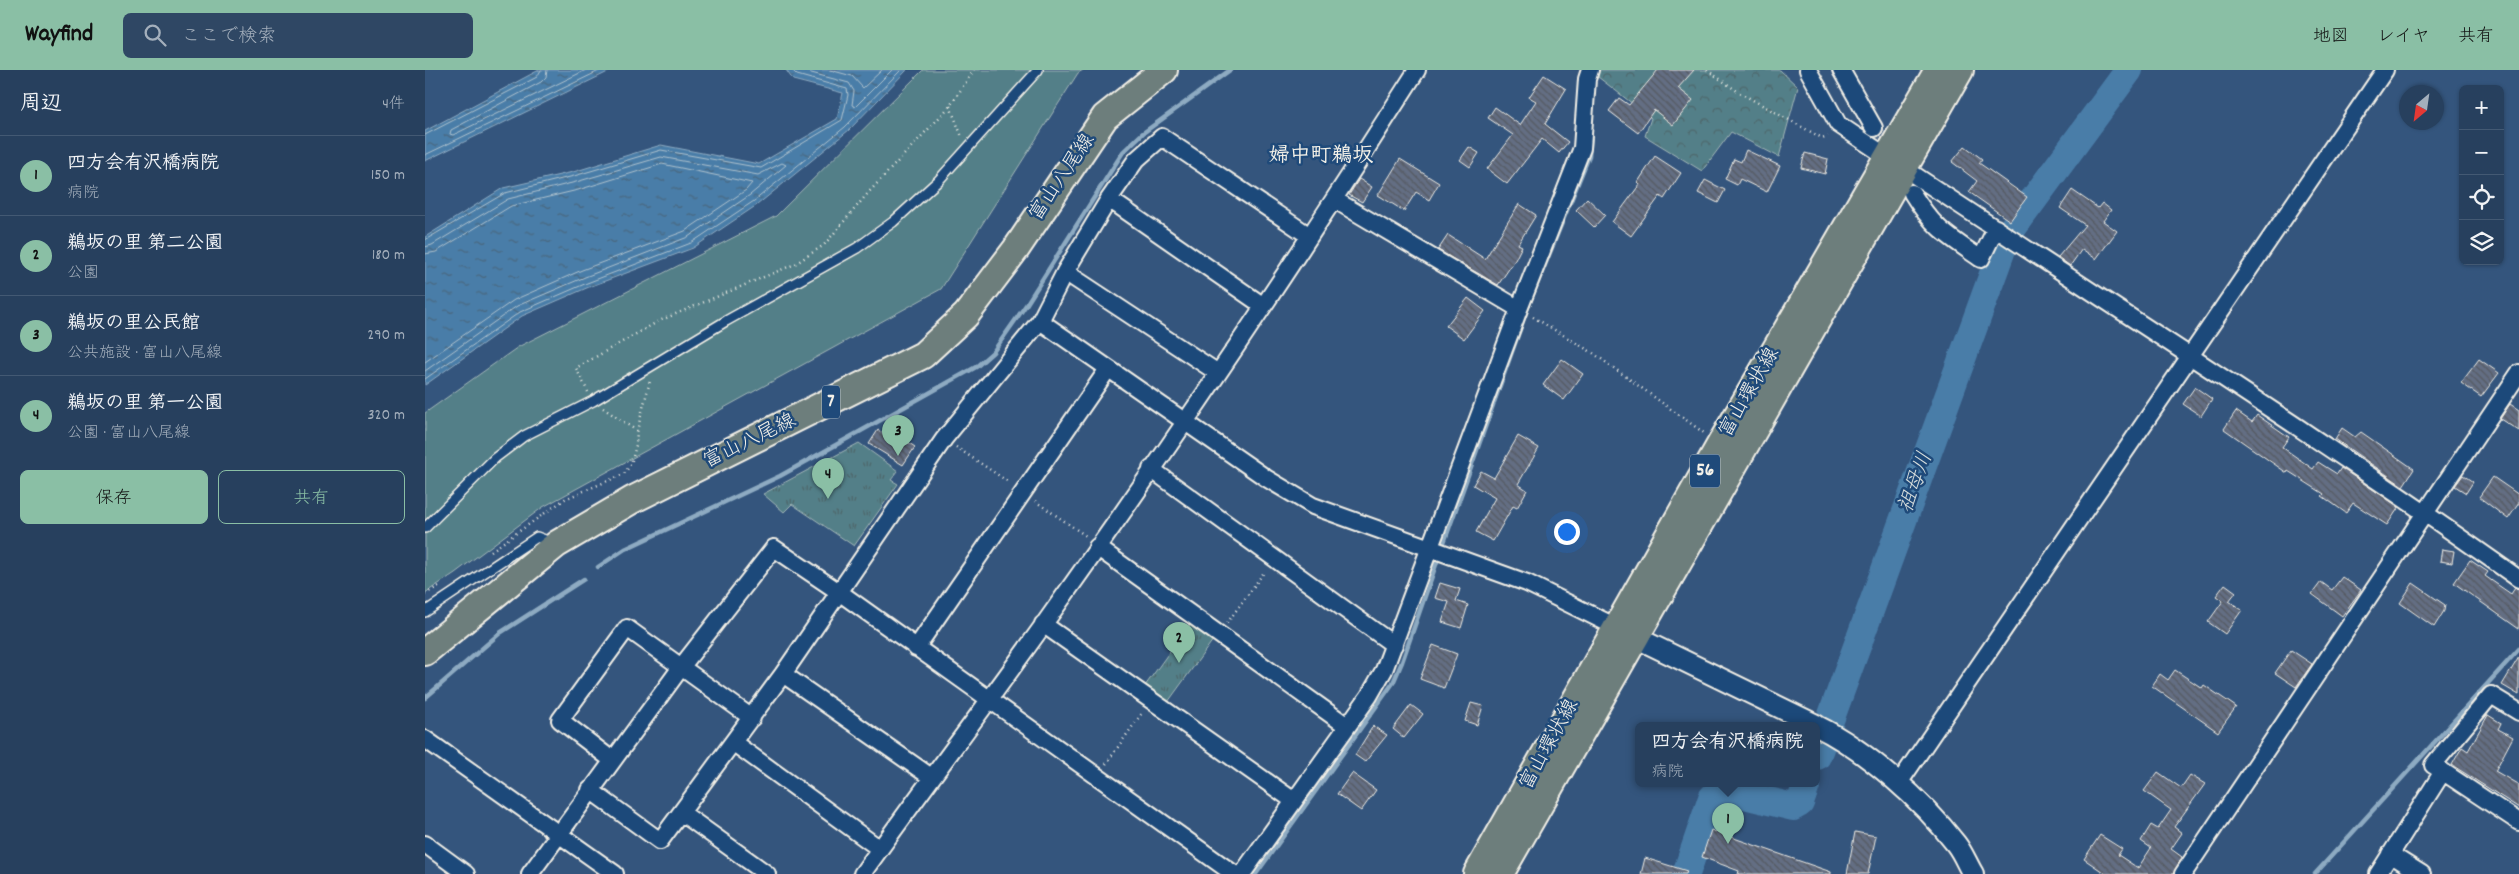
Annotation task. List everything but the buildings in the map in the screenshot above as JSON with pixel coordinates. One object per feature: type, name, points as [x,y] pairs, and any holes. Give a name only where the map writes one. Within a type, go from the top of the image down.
[{"type":"main road","name":"富山八尾線","points":[[425,652],[557,544],[632,500],[923,355],[966,315],[1016,249],[1105,117],[1164,70]]},
{"type":"main road","name":"富山環状線","points":[[1477,874],[1626,632],[1896,161],[1938,70]]},
{"type":"main road","name":"富山環状線","points":[[1500,874],[1626,632],[1720,445],[1896,161],[1960,70]]},
{"type":"street","points":[[862,874],[1043,624],[1185,421],[1309,235],[1335,200],[1417,70]]},
{"type":"street","points":[[1242,874],[1347,726],[1384,670],[1519,309],[1582,148],[1587,79],[1590,70]]},
{"type":"street","points":[[1808,70],[1838,124],[2191,355],[2426,512],[2519,579]]},
{"type":"street","points":[[1841,70],[1873,128]]},
{"type":"street","points":[[1899,783],[2385,70]]},
{"type":"street","points":[[590,790],[660,841],[752,718],[944,439],[1040,321],[1065,272],[1109,199],[1136,160],[1162,137],[1309,235]]},
{"type":"street","points":[[1912,193],[1927,217],[1937,228],[1981,259],[1996,228]]},
{"type":"street","points":[[1109,199],[1262,305]]},
{"type":"street","points":[[1335,200],[1519,309]]},
{"type":"street","points":[[1065,272],[1218,373]]},
{"type":"street","points":[[1040,321],[1266,478],[1313,506],[1527,583],[1808,722]]},
{"type":"street","points":[[916,648],[1108,368]]},
{"type":"street","points":[[2183,874],[2519,373]]},
{"type":"street","points":[[1151,469],[1273,560],[1394,645]]},
{"type":"street","points":[[530,874],[682,666],[774,548],[839,592],[1234,874]]},
{"type":"street","points":[[1097,548],[1347,726]]},
{"type":"street","points":[[1043,624],[1294,800]]},
{"type":"street","points":[[612,760],[559,720],[627,628],[752,718]]},
{"type":"street","points":[[783,674],[931,777]]},
{"type":"street","points":[[2519,712],[2491,695],[2433,765],[2442,773],[2519,822]]},
{"type":"street","points":[[1820,728],[1835,735],[1899,783],[1956,845],[1973,874]]},
{"type":"street","points":[[425,739],[615,874]]},
{"type":"street","points":[[734,743],[880,849]]},
{"type":"street","points":[[2378,874],[2442,773]]},
{"type":"street","points":[[681,813],[767,874]]},
{"type":"street","points":[[425,844],[466,874]]},
{"type":"street","points":[[2390,854],[2422,874]]},
{"type":"lane","points":[[425,528],[495,458],[524,436],[593,401],[654,366],[725,321],[857,248],[904,213],[938,181],[1038,70]]},
{"type":"lane","points":[[425,612],[537,537],[557,544]]},
{"type":"path","points":[[637,431],[624,420],[593,401],[576,368],[659,321],[808,257],[824,245],[869,192],[950,106],[974,70]]},
{"type":"path","points":[[1707,70],[1740,93],[1822,138],[1846,129]]},
{"type":"path","points":[[950,106],[966,148]]},
{"type":"path","points":[[1519,309],[1593,353],[1720,445]]},
{"type":"path","points":[[485,556],[565,499],[624,474],[631,464],[636,445],[637,431],[654,366]]},
{"type":"path","points":[[1219,634],[1273,560]]},
{"type":"path","points":[[425,594],[445,582]]},
{"type":"path","points":[[1097,776],[1152,700]]},
{"type":"green space","points":[[923,70],[1083,70],[1078,73],[941,289],[543,507],[455,573],[425,593],[425,413],[518,347],[776,216]]},
{"type":"green space","points":[[1599,70],[1780,70],[1798,87],[1779,157],[1731,132],[1702,171],[1645,136],[1651,118],[1598,77]]},
{"type":"green space","points":[[859,443],[898,471],[891,480],[898,484],[854,546],[792,504],[784,512],[763,494]]},
{"type":"green space","points":[[1190,623],[1213,640],[1168,702],[1145,686]]},
{"type":"water","points":[[539,70],[612,70],[425,161],[425,131]]},
{"type":"water","points":[[786,70],[907,70],[849,130],[757,205],[693,248],[589,287],[522,316],[425,385],[425,237],[503,188],[573,172],[661,145],[759,164],[837,119],[843,93],[793,80]]},
{"type":"waterway","points":[[598,567],[625,549],[780,476],[976,367],[993,352],[1026,305],[1123,152],[1143,133],[1230,70]]},
{"type":"waterway","name":"祖母川","points":[[2012,229],[2129,70]]},
{"type":"waterway","points":[[1442,548],[1528,307],[1589,156],[1591,135]]},
{"type":"waterway","name":"祖母川","points":[[1829,723],[2004,244]]},
{"type":"waterway","points":[[1256,874],[1393,683],[1439,556]]},
{"type":"waterway","points":[[425,698],[500,633],[584,579]]},
{"type":"waterway","points":[[2315,874],[2519,649]]},
{"type":"waterway","name":"祖母川","points":[[1820,748],[1823,740]]},
{"type":"waterway","name":"祖母川","points":[[1686,874],[1712,798],[1717,793],[1724,790],[1793,807],[1800,803],[1806,787]]},
{"type":"tunnel","points":[[1874,128],[1893,160]]},
{"type":"place","name":"鵜坂の里公民館","points":[[898,456]]},
{"type":"place","name":"鵜坂の里 第一公園","points":[[828,499]]},
{"type":"place","name":"鵜坂の里 第二公園","points":[[1179,663]]},
{"type":"place","name":"四方会有沢橋病院","points":[[1728,844]]},
{"type":"district","name":"婦中町鵜坂","points":[[1321,157]]}]
